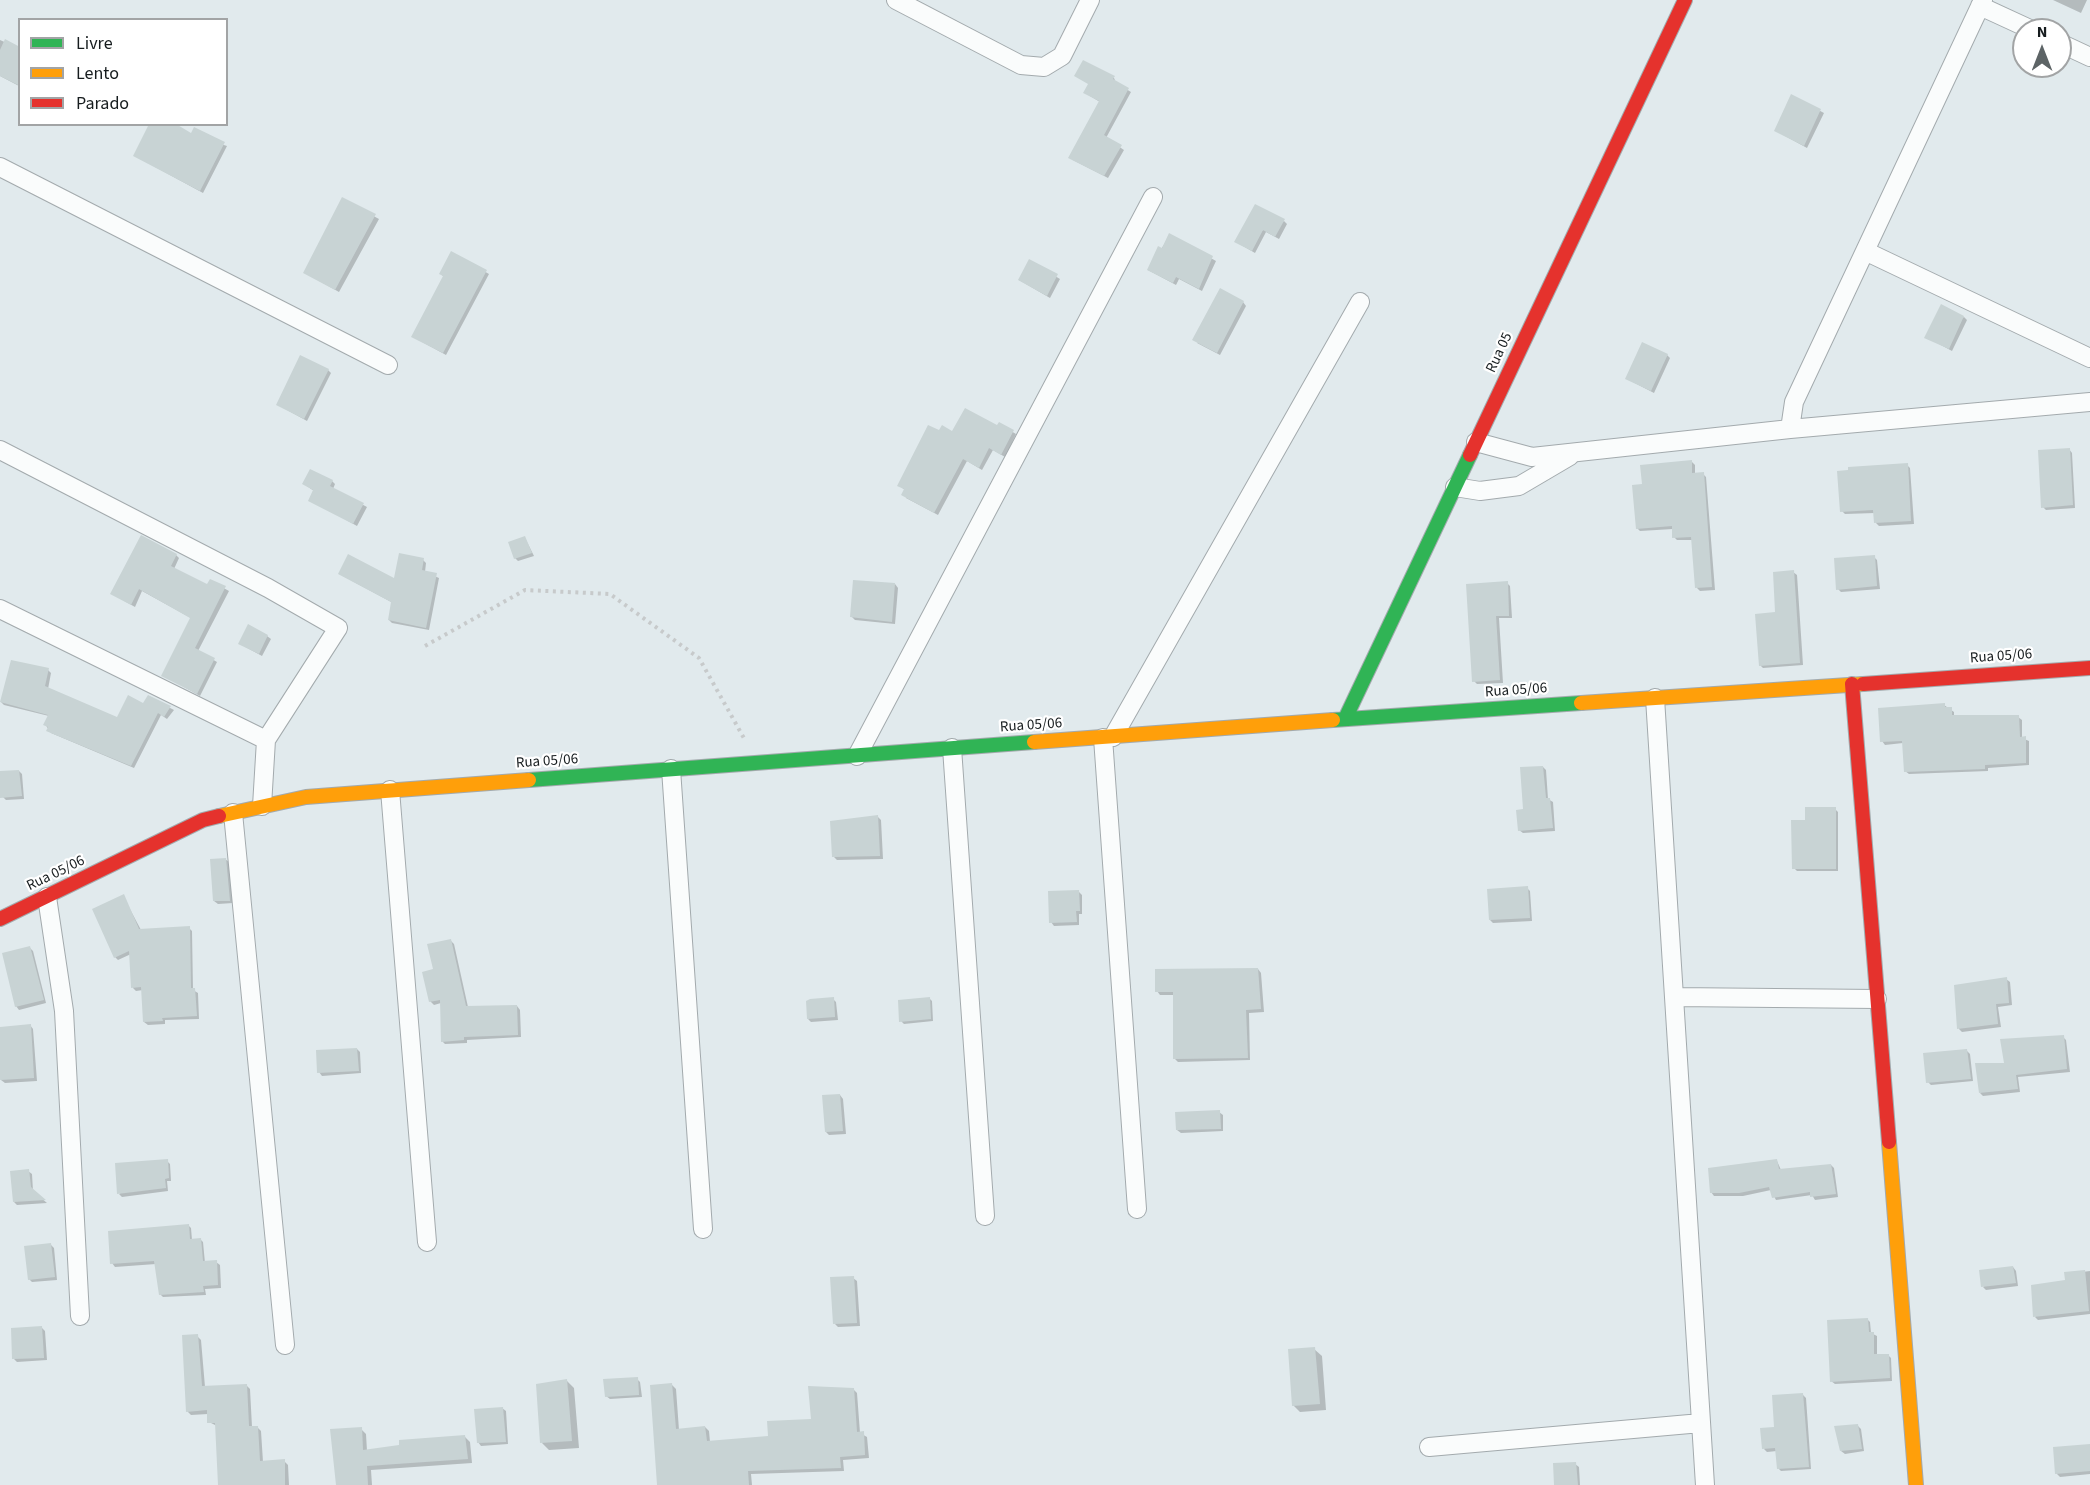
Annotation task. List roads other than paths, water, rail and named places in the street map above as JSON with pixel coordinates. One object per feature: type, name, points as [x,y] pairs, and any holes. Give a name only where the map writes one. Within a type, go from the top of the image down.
[{"type":"street","points":[[896,0],[1021,65],[1044,67],[1062,56],[1090,0]]},
{"type":"street","name":"Rua 05","points":[[1345,719],[1685,0]]},
{"type":"street","points":[[1790,429],[1794,402],[1982,3],[2012,19]]},
{"type":"street","points":[[2072,49],[2090,57]]},
{"type":"street","points":[[0,166],[388,364]]},
{"type":"street","points":[[857,756],[1153,197]]},
{"type":"street","points":[[1865,250],[2090,358]]},
{"type":"street","points":[[1137,1209],[1108,737],[1360,302]]},
{"type":"street","points":[[1476,442],[1532,457],[1790,429],[2090,402]]},
{"type":"street","points":[[0,450],[268,588],[338,628],[266,740],[262,806]]},
{"type":"street","points":[[1455,487],[1480,491],[1519,486],[1579,452]]},
{"type":"street","points":[[0,609],[266,740]]},
{"type":"street","name":"Rua 05/06","points":[[0,919],[203,820],[306,797],[1345,719],[2090,668]]},
{"type":"street","points":[[1852,684],[1916,1485]]},
{"type":"street","points":[[1655,698],[1705,1485]]},
{"type":"street","points":[[952,748],[985,1216]]},
{"type":"street","points":[[671,769],[703,1229]]},
{"type":"street","points":[[390,790],[427,1242]]},
{"type":"street","points":[[233,813],[285,1345]]},
{"type":"street","points":[[46,897],[64,1011],[80,1316]]},
{"type":"street","points":[[1674,997],[1877,999]]},
{"type":"street","points":[[1429,1447],[1701,1423]]}]
